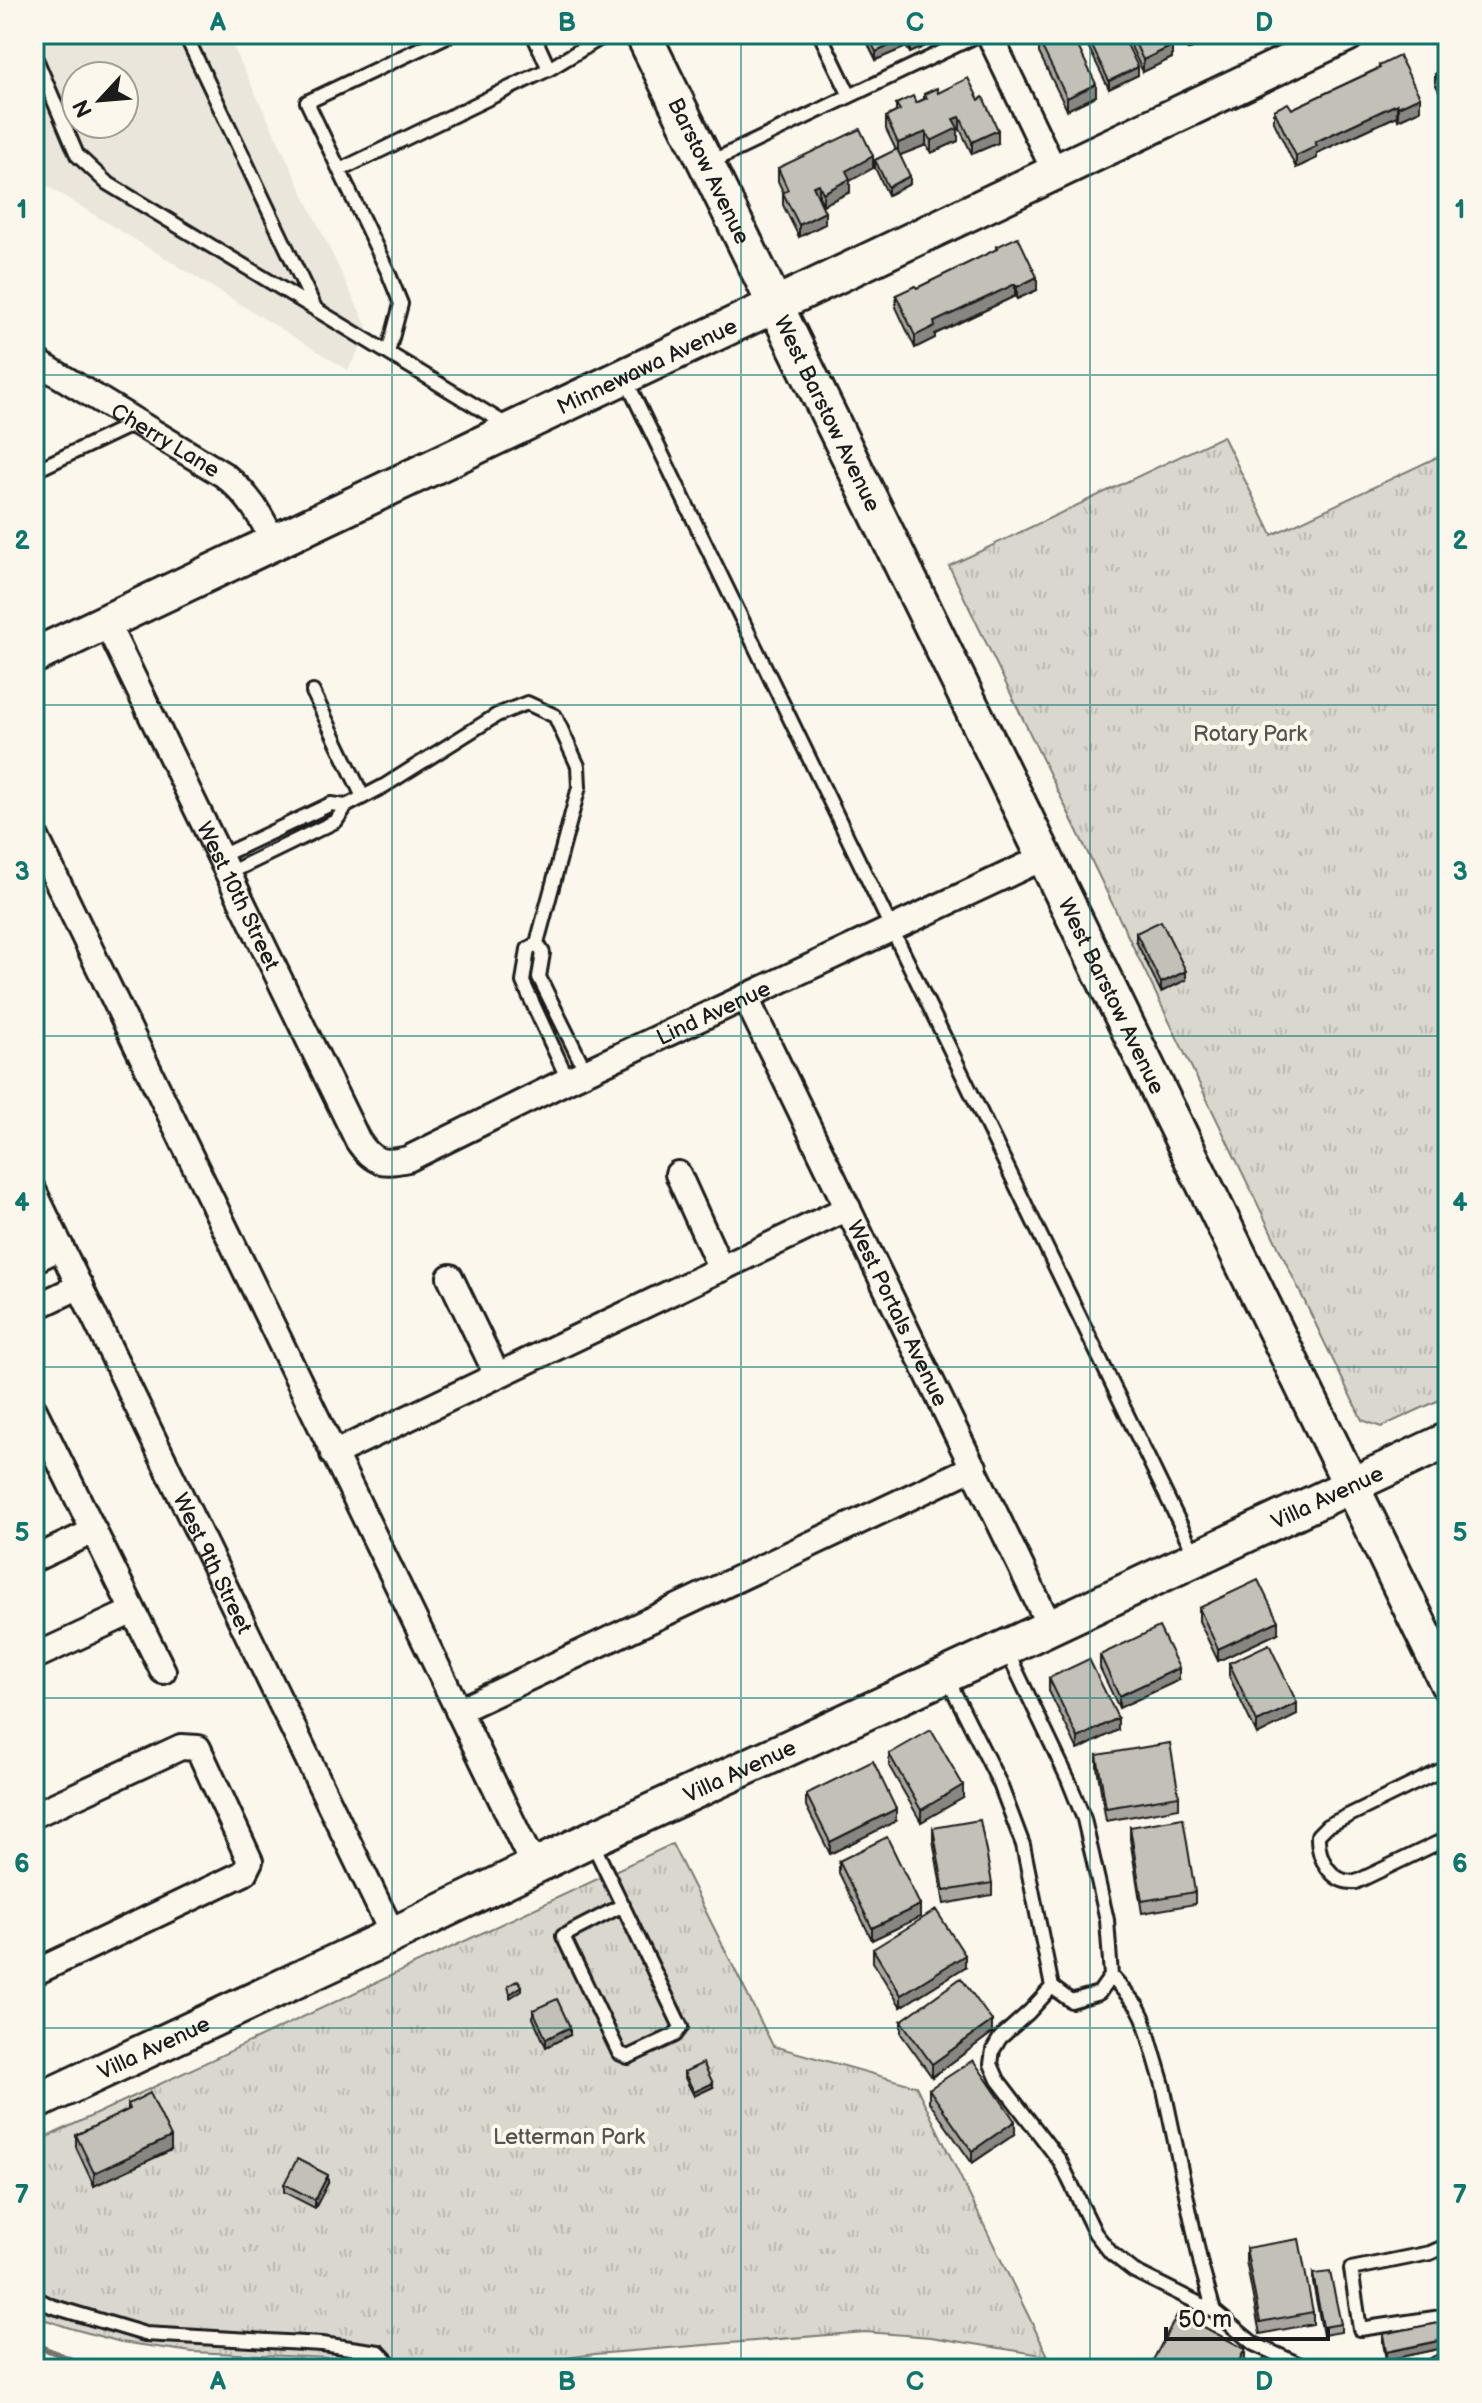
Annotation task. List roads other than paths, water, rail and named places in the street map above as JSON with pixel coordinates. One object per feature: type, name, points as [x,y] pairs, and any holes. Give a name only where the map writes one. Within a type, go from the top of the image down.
[{"type":"main road","name":"Barstow Avenue","points":[[643,34],[777,305]]},
{"type":"main road","name":"Minnewawa Avenue","points":[[34,656],[1347,34]]},
{"type":"main road","name":"West Barstow Avenue","points":[[777,305],[1448,1684]]},
{"type":"main road","name":"Villa Avenue","points":[[34,2103],[591,1839],[1448,1440]]},
{"type":"street","points":[[989,34],[1055,172]]},
{"type":"street","name":"Cherry Lane","points":[[34,360],[224,475],[255,505],[274,542]]},
{"type":"street","name":"West 10th Street","points":[[106,622],[358,1141],[367,1154],[380,1162]]},
{"type":"street","points":[[34,833],[534,1867]]},
{"type":"street","name":"Lind Avenue","points":[[380,1162],[408,1159],[577,1076],[1045,857]]},
{"type":"street","name":"West Portals Avenue","points":[[746,998],[1050,1627]]},
{"type":"street","points":[[678,1174],[721,1269]]},
{"type":"street","name":"West 9th Street","points":[[34,1192],[393,1935]]},
{"type":"street","points":[[333,1454],[848,1208]]},
{"type":"street","points":[[34,1260],[61,1247]]},
{"type":"street","points":[[450,1277],[497,1375]]},
{"type":"street","points":[[34,1308],[80,1286]]},
{"type":"street","points":[[34,1410],[40,1436],[94,1531],[163,1671]]},
{"type":"street","points":[[458,1711],[974,1467]]},
{"type":"street","points":[[34,1559],[94,1531]]},
{"type":"street","points":[[34,1657],[133,1611]]},
{"type":"street","points":[[34,1815],[181,1747],[198,1748],[250,1861],[244,1873],[34,1973]]},
{"type":"lane","points":[[185,34],[316,310]]},
{"type":"lane","points":[[388,353],[401,304],[307,102],[451,34]]},
{"type":"lane","points":[[533,34],[549,69]]},
{"type":"lane","points":[[340,170],[549,69],[607,34]]},
{"type":"lane","points":[[820,34],[850,96]]},
{"type":"lane","points":[[706,165],[980,34]]},
{"type":"lane","points":[[34,54],[77,155],[107,183],[514,429]]},
{"type":"lane","points":[[625,377],[1196,1558]]},
{"type":"lane","points":[[34,471],[135,423]]},
{"type":"lane","points":[[313,692],[363,797]]},
{"type":"lane","points":[[225,865],[336,821],[346,806],[384,786],[497,715],[527,703],[555,716],[578,766],[579,787],[537,943],[528,949],[523,982],[577,1076]]},
{"type":"lane","points":[[225,865],[331,804],[346,806]]},
{"type":"lane","points":[[537,943],[543,953],[539,977],[577,1076]]},
{"type":"lane","points":[[1005,1648],[1084,1819],[1107,1920],[1111,1976],[1143,2017],[1163,2085],[1201,2265],[1214,2311]]},
{"type":"lane","points":[[945,1676],[1000,1784],[1023,1845],[1052,1987],[1071,2001],[1099,1993],[1111,1976]]},
{"type":"lane","points":[[1448,1767],[1327,1826],[1318,1835],[1317,1846],[1332,1877],[1345,1883],[1356,1882],[1448,1838]]},
{"type":"lane","points":[[591,1839],[623,1905],[681,2027],[675,2035],[628,2057],[619,2053],[563,1936],[623,1905]]},
{"type":"lane","points":[[1052,1987],[1000,2038],[993,2050],[991,2064],[998,2080],[1060,2161],[1095,2233],[1111,2253],[1134,2271],[1214,2311],[1254,2344],[1309,2369]]},
{"type":"lane","points":[[1448,2245],[1430,2253],[1351,2269],[1360,2329],[1448,2316]]},
{"type":"lane","points":[[34,2297],[51,2306],[145,2334],[322,2344],[379,2352],[395,2369]]},
{"type":"waterway","points":[[34,2344],[93,2369]]},
{"type":"waterway","points":[[838,2369],[873,2366],[894,2369]]},
{"type":"park label","name":"Rotary Park","points":[[1250,733]]},
{"type":"park label","name":"Letterman Park","points":[[569,2136]]}]
